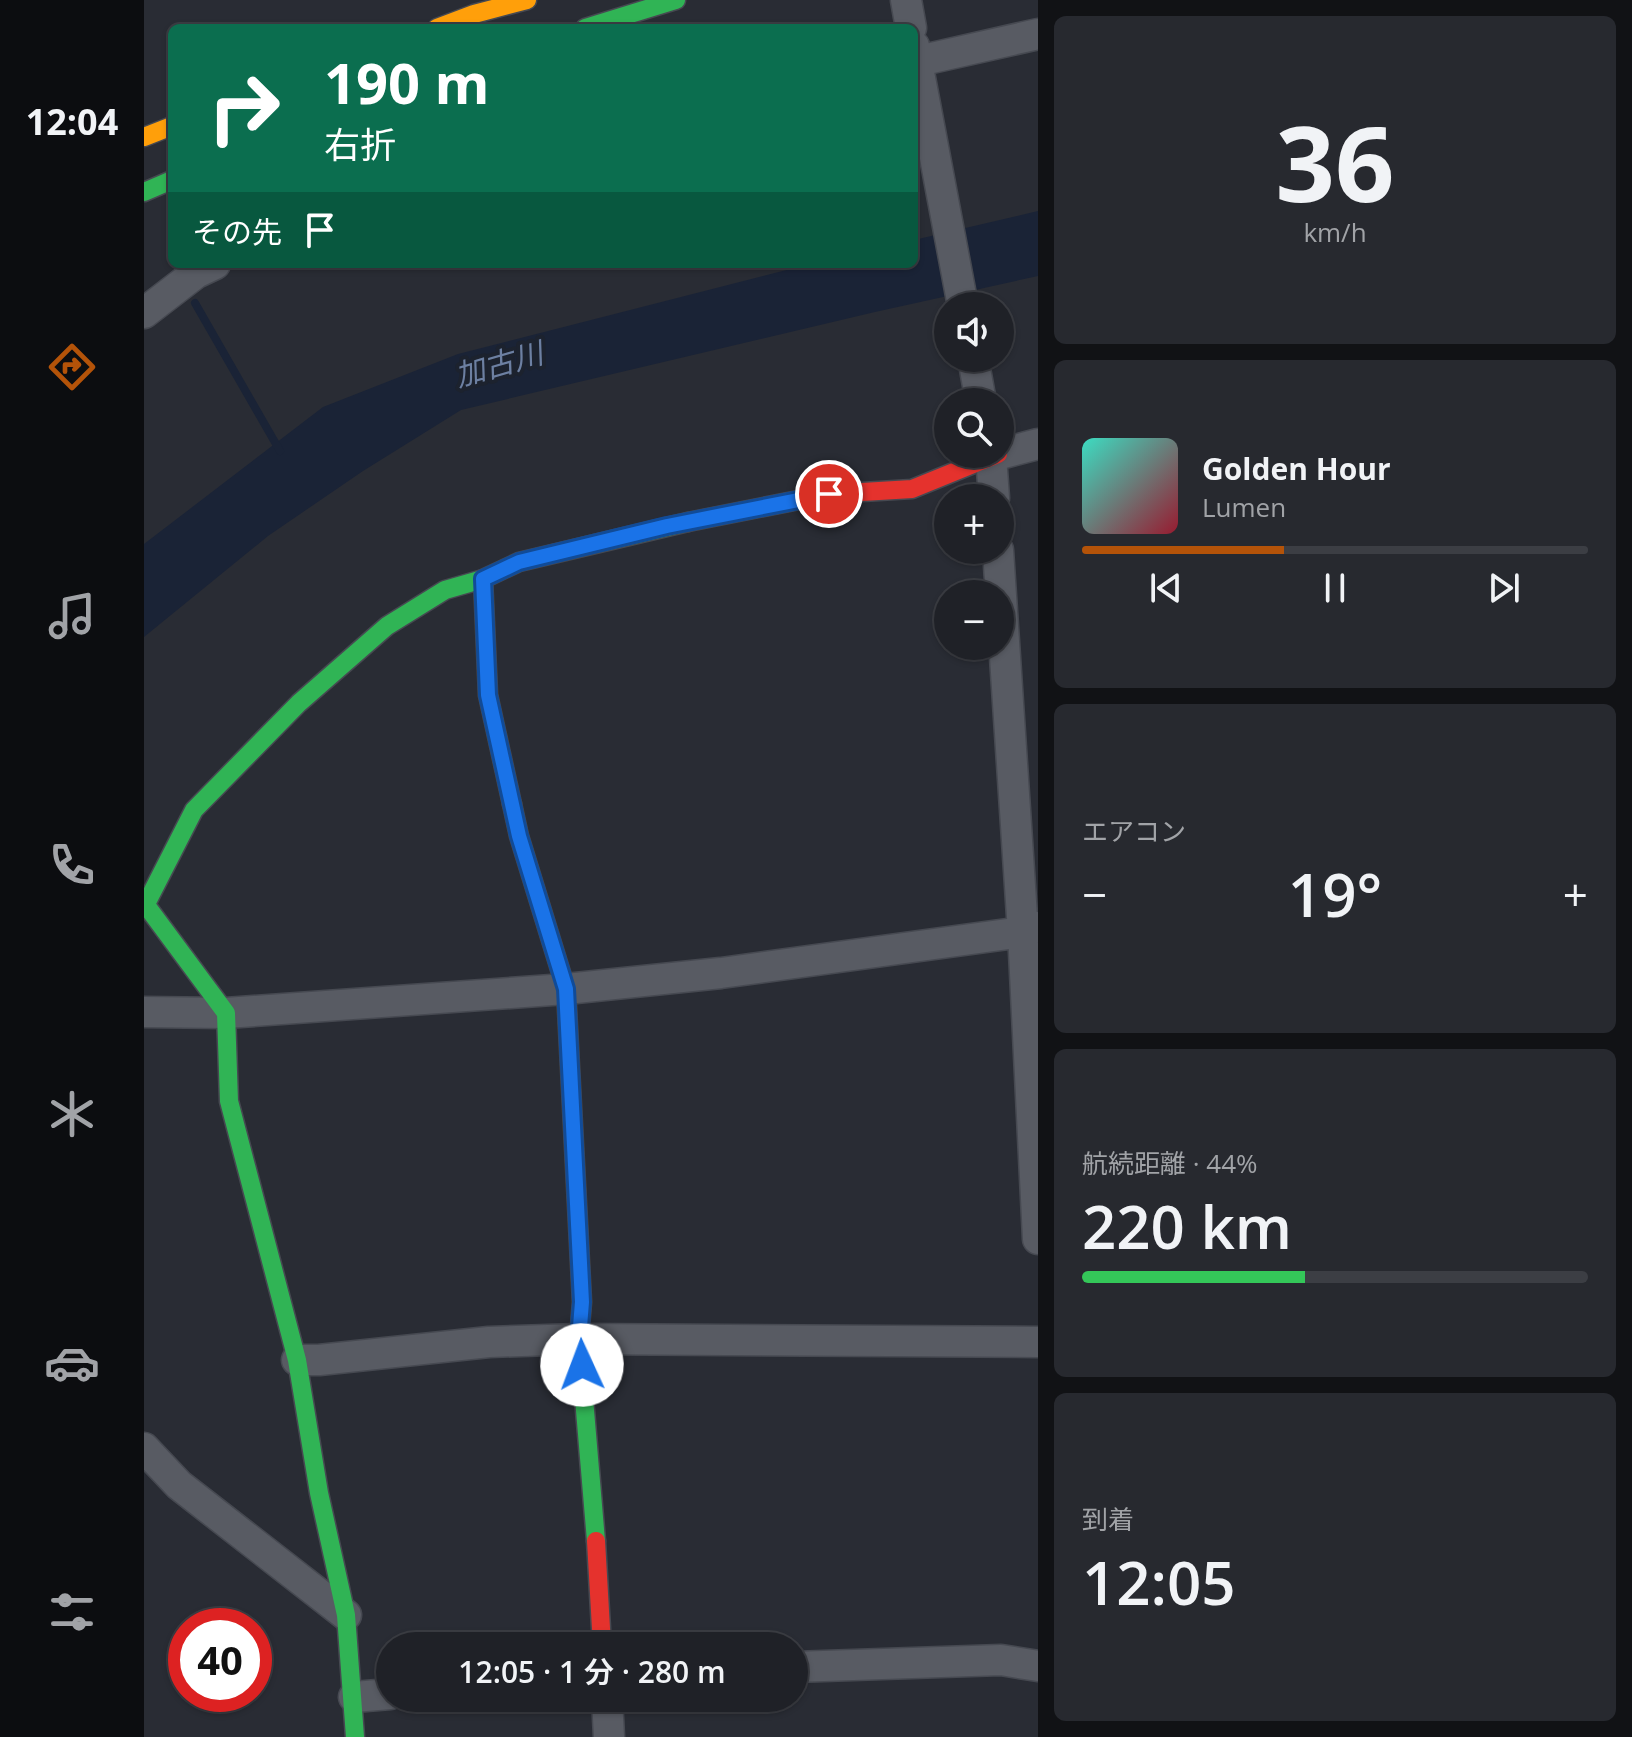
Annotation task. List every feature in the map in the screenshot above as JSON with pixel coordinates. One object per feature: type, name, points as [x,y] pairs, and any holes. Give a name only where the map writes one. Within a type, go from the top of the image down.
[{"type":"main road","points":[[450,24],[527,0]]},
{"type":"main road","points":[[598,24],[676,0]]},
{"type":"main road","points":[[144,137],[168,128]]},
{"type":"main road","points":[[144,192],[168,182]]},
{"type":"main road","points":[[355,1737],[346,1615],[319,1493],[297,1360],[229,1101],[226,1013],[145,906],[194,810],[299,703],[387,626],[445,590],[483,579],[519,562],[667,526],[829,494],[912,489],[962,468]]},
{"type":"main road","points":[[483,579],[488,695],[519,836],[566,989],[582,1302],[579,1339],[592,1470],[601,1632]]},
{"type":"street","points":[[906,0],[910,24]]},
{"type":"street","points":[[918,62],[1038,34]]},
{"type":"street","points":[[918,72],[960,292]]},
{"type":"street","points":[[144,313],[207,268]]},
{"type":"street","points":[[1014,450],[1038,444]]},
{"type":"street","points":[[999,564],[1030,930],[1038,1239]]},
{"type":"street","points":[[144,1012],[226,1013],[566,989],[721,973],[1030,930]]},
{"type":"street","points":[[297,1360],[489,1342],[579,1339],[1038,1342]]},
{"type":"street","points":[[144,1448],[179,1485],[346,1615]]},
{"type":"street","points":[[808,1667],[1001,1660],[1038,1666]]},
{"type":"street","points":[[354,1697],[376,1695]]},
{"type":"street","points":[[608,1712],[609,1737]]},
{"type":"water","name":"加古川","points":[[1038,211],[1038,276],[966,292],[934,292],[934,299],[461,410],[363,471],[268,536],[144,637],[144,544],[323,407],[458,354],[794,268],[918,268],[918,239]]},
{"type":"waterway","points":[[195,303],[280,451]]},
{"type":"traffic: fast","points":[[598,24],[676,0]]},
{"type":"traffic: fast","points":[[144,192],[168,182]]},
{"type":"traffic: fast","points":[[144,908],[194,810],[299,703],[387,626],[445,590],[483,579],[519,562],[688,522]]},
{"type":"traffic: fast","points":[[512,804],[566,989],[582,1302],[579,1339],[596,1541]]},
{"type":"traffic: fast","points":[[146,905],[226,1013],[229,1101],[297,1360],[319,1493],[346,1615],[355,1737]]},
{"type":"traffic: slow","points":[[448,24],[527,0]]},
{"type":"traffic: slow","points":[[144,137],[168,128]]},
{"type":"traffic: jam","points":[[688,522],[829,494],[912,489],[964,468]]},
{"type":"traffic: jam","points":[[483,579],[488,695],[512,804]]},
{"type":"traffic: jam","points":[[596,1541],[601,1632]]},
{"type":"route","points":[[582,1365],[579,1339],[582,1302],[566,989],[519,836],[488,695],[483,579],[519,562],[667,526],[829,494]]}]
